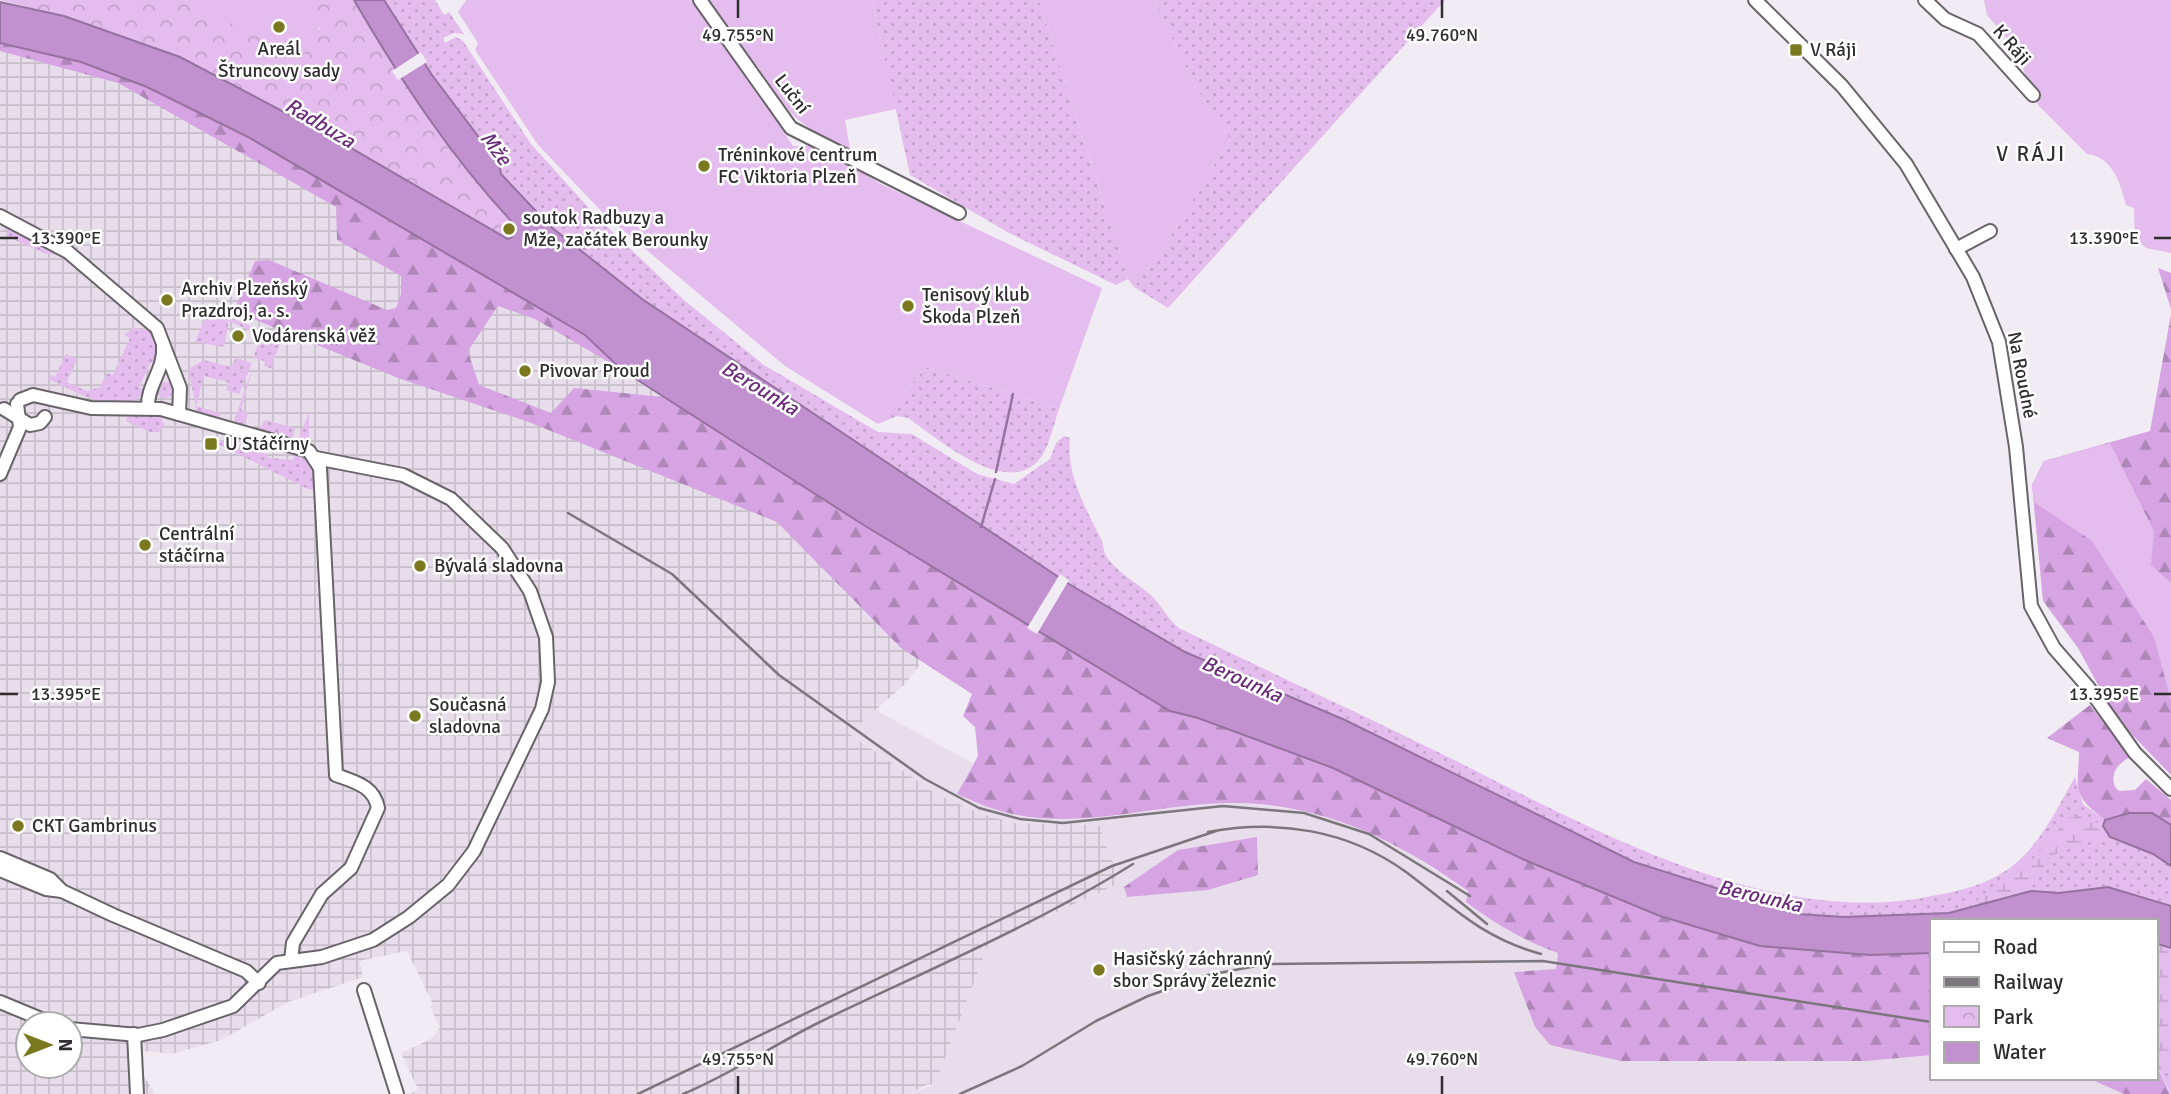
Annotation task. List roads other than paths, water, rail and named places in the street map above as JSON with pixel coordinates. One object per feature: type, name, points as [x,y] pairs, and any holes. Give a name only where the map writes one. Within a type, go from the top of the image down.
[{"type":"street","name":"Luční","points":[[700,0],[791,128],[959,213]]},
{"type":"street","name":"Na Roudné","points":[[1755,0],[1842,86],[1906,164],[1973,278],[1998,342],[2016,447],[2031,606],[2054,648],[2088,687],[2135,753],[2171,789]]},
{"type":"street","name":"K Ráji","points":[[1925,0],[1945,19],[1978,34],[2034,95]]},
{"type":"street","points":[[0,216],[68,252],[157,328],[180,388],[179,414]]},
{"type":"street","points":[[1956,249],[1990,231]]},
{"type":"street","points":[[148,407],[149,394],[162,365],[163,342]]},
{"type":"street","points":[[12,407],[29,395],[114,410],[148,407],[309,451],[316,458],[320,468],[336,775],[365,785],[377,800],[378,808],[351,868],[322,894],[293,943],[291,960]]},
{"type":"street","points":[[38,396],[46,413]]},
{"type":"street","points":[[0,474],[18,433],[30,425],[40,423],[46,413],[77,405]]},
{"type":"street","points":[[12,407],[30,425]]},
{"type":"street","points":[[12,407],[18,433]]},
{"type":"street","points":[[84,1030],[134,1034],[163,1030],[233,1006],[277,963],[322,957],[373,940],[448,885],[474,851],[499,805],[542,709],[548,682],[546,637],[530,591],[502,548],[452,499],[395,472],[316,458]]},
{"type":"street","points":[[0,858],[50,879],[62,891]]},
{"type":"street","points":[[0,870],[46,889],[62,891],[246,971],[259,983]]},
{"type":"street","points":[[365,990],[397,1094]]},
{"type":"street","points":[[0,1002],[19,1010]]},
{"type":"street","points":[[134,1034],[137,1094]]},
{"type":"water","name":"Berounka","points":[[354,0],[384,0],[432,75],[499,164],[501,174],[551,227],[642,299],[1069,584],[1185,652],[1345,720],[1634,862],[1798,914],[1844,917],[1949,913],[2031,891],[2059,893],[2108,887],[2171,906],[2171,948],[2157,944],[2157,919],[1930,919],[1930,953],[1870,955],[1760,946],[1660,916],[1527,861],[1333,768],[1198,718],[1170,711],[862,524],[622,370],[585,335],[248,137],[147,87],[81,62],[0,43],[0,2],[64,16],[180,57],[337,140],[508,239],[512,237],[516,228],[513,223],[447,144],[389,59]]},
{"type":"water","points":[[2129,813],[2152,813],[2171,825],[2171,866],[2153,854],[2110,837],[2103,826],[2105,820]]},
{"type":"waterway","points":[[996,472],[1013,394]]},
{"type":"waterway","points":[[981,527],[995,479]]},
{"type":"railway","points":[[568,513],[672,574],[779,675],[925,779],[979,808],[1020,819],[1063,823],[1223,806],[1304,813],[1369,834],[1470,896]]},
{"type":"railway","points":[[1208,832],[1234,828],[1286,828],[1336,837],[1384,858],[1485,930],[1541,954]]},
{"type":"railway","points":[[638,1094],[1112,866],[1216,831]]},
{"type":"railway","points":[[683,1094],[824,1020],[1020,927],[1133,864]]},
{"type":"railway","points":[[1447,891],[1487,924]]},
{"type":"railway","points":[[960,1094],[1022,1066],[1096,1021],[1148,996],[1208,975],[1267,964],[1543,961],[1930,1022]]},
{"type":"place","name":"Areál Štruncovy sady","points":[[279,27]]},
{"type":"place","name":"V Ráji","points":[[1796,50]]},
{"type":"place","name":"Tréninkové centrum FC Viktoria Plzeň","points":[[704,166]]},
{"type":"place","name":"soutok Radbuzy a Mže, začátek Berounky","points":[[509,229]]},
{"type":"place","name":"Archiv Plzeňský Prazdroj, a. s.","points":[[167,300]]},
{"type":"place","name":"Tenisový klub Škoda Plzeň","points":[[908,306]]},
{"type":"place","name":"Vodárenská věž","points":[[238,336]]},
{"type":"place","name":"Pivovar Proud","points":[[525,371]]},
{"type":"place","name":"U Stáčírny","points":[[211,444]]},
{"type":"place","name":"Centrální stáčírna","points":[[145,545]]},
{"type":"place","name":"Bývalá sladovna","points":[[420,566]]},
{"type":"place","name":"Současná sladovna","points":[[415,716]]},
{"type":"place","name":"CKT Gambrinus","points":[[18,826]]},
{"type":"place","name":"Hasičský záchranný sbor Správy železnic","points":[[1099,970]]},
{"type":"district","name":"V RÁJI","points":[[2031,154]]},
{"type":"water label","name":"Radbuza","points":[[320,123]]},
{"type":"water label","name":"Mže","points":[[496,148]]}]
